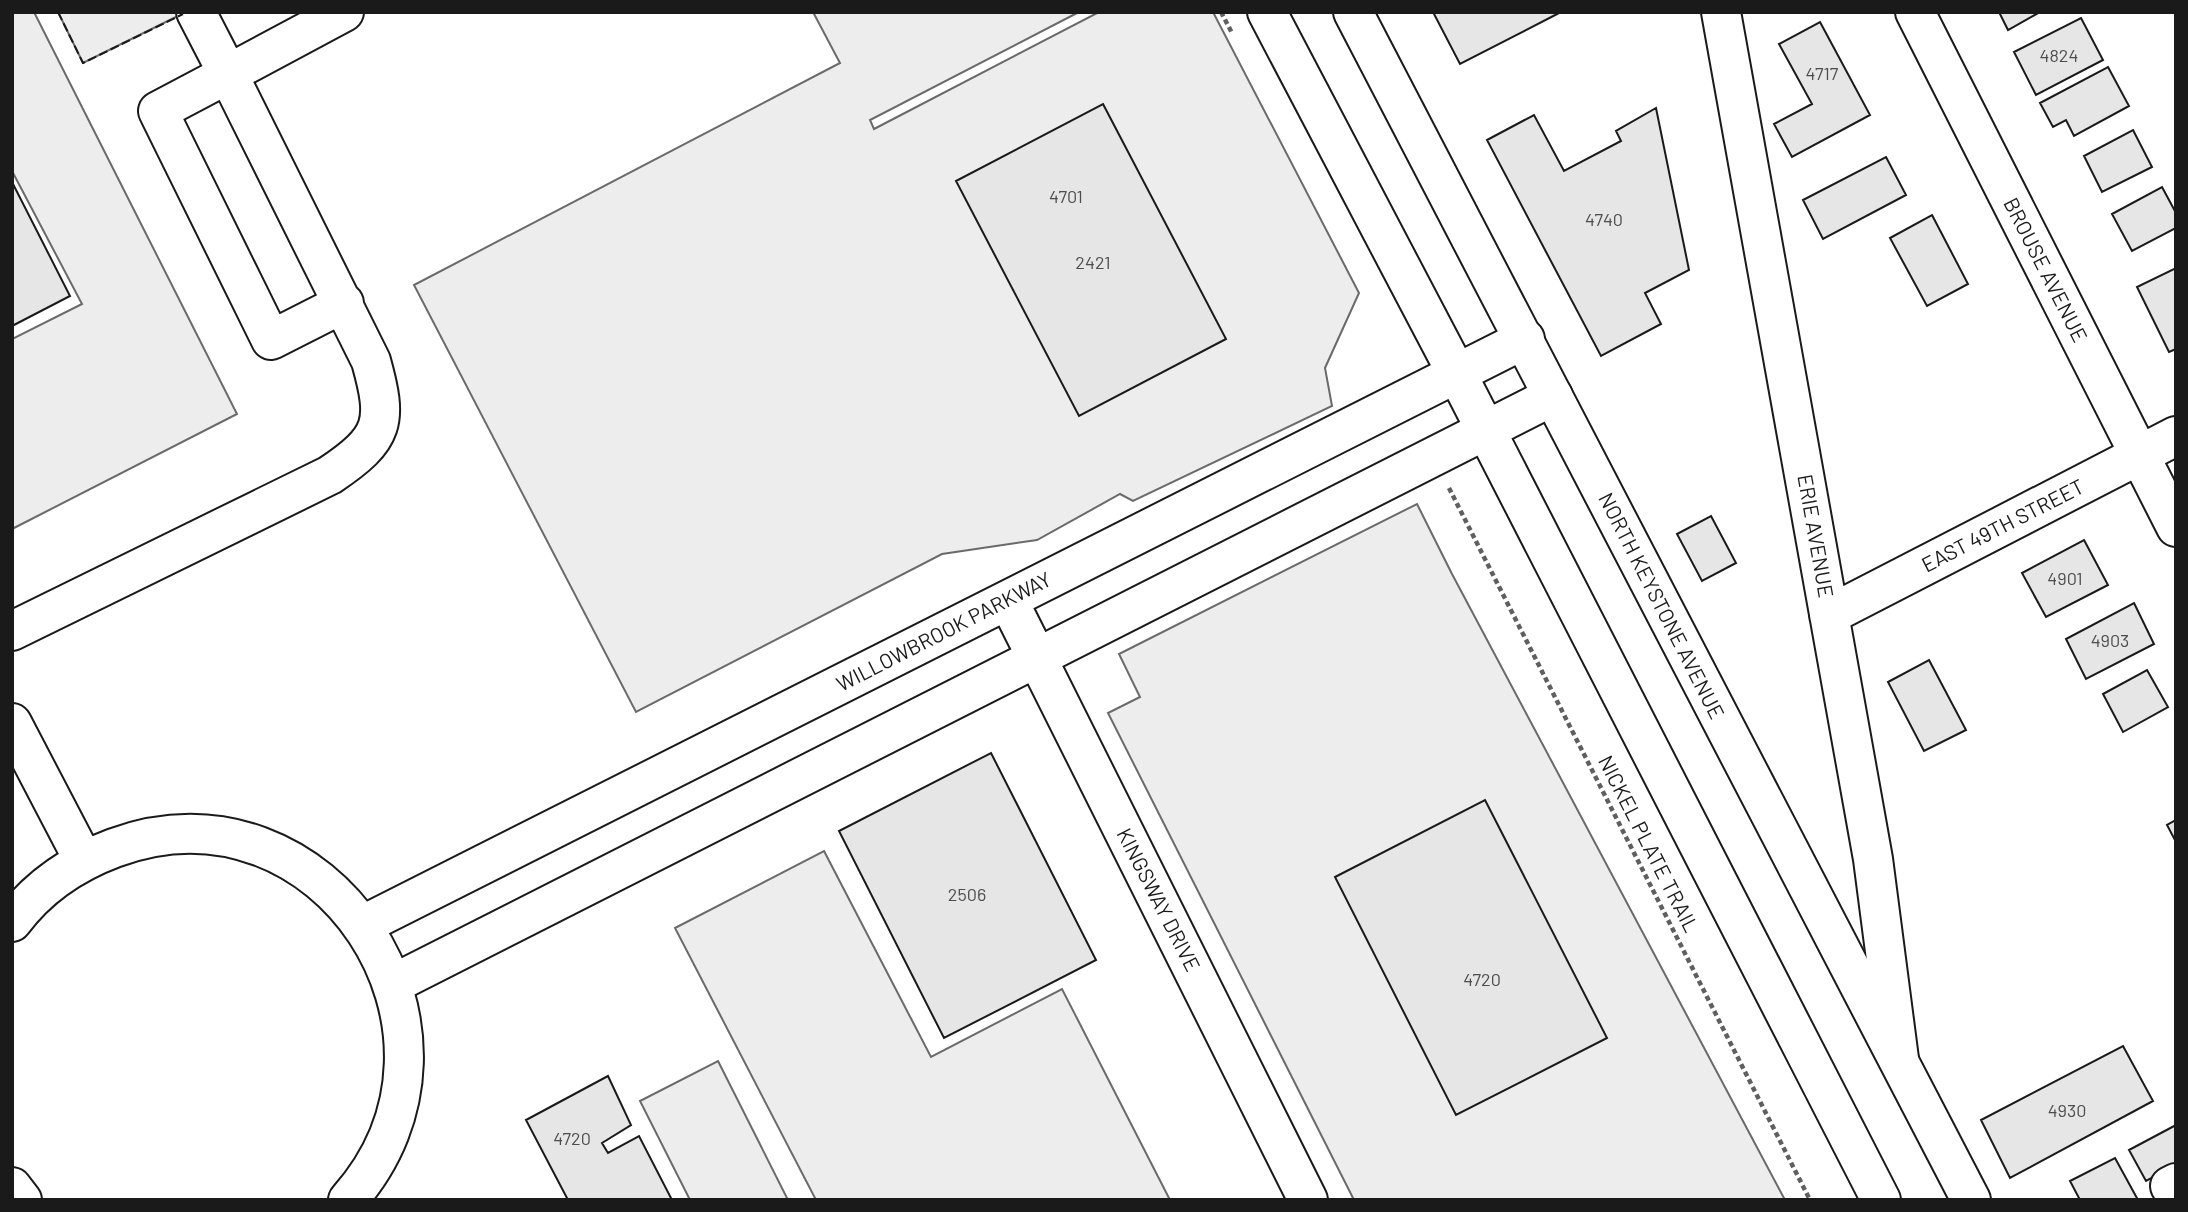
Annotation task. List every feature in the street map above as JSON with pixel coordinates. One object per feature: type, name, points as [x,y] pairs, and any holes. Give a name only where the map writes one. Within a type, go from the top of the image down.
[{"type":"street","points":[[12,631],[330,475],[359,455],[379,428],[381,397],[371,361],[197,12]]},
{"type":"street","points":[[344,12],[158,111],[271,340],[344,303]]},
{"type":"street","points":[[1267,12],[1486,430],[1881,1200]]},
{"type":"street","name":"ERIE AVENUE","points":[[1721,12],[1873,859],[1899,1062]]},
{"type":"street","name":"BROUSE AVENUE","points":[[1915,12],[2176,527]]},
{"type":"street","name":"NORTH KEYSTONE AVENUE","points":[[1354,13],[1971,1200]]},
{"type":"street","name":"WILLOWBROOK PARKWAY","points":[[363,925],[1525,339]]},
{"type":"street","points":[[393,984],[1553,396]]},
{"type":"street","name":"EAST 49TH STREET","points":[[1829,615],[2176,436]]},
{"type":"street","name":"KINGSWAY DRIVE","points":[[1008,600],[1308,1200]]},
{"type":"street","points":[[12,723],[84,861]]},
{"type":"street","points":[[12,922],[46,887],[84,861],[143,840],[184,835],[225,839],[265,850],[303,869],[335,894],[363,925],[393,984],[404,1032],[403,1080],[399,1105],[382,1151],[348,1200]]},
{"type":"street","points":[[2176,1183],[2170,1186],[2176,1196]]},
{"type":"street","points":[[12,1188],[22,1200]]},
{"type":"path","name":"NICKEL PLATE TRAIL","points":[[1457,502],[1811,1200]]},
{"type":"shaded area","points":[[12,12],[34,12],[237,414],[12,529],[12,339],[82,304],[12,171]]},
{"type":"shaded area","points":[[58,12],[186,12],[83,63]]},
{"type":"shaded area","points":[[813,12],[1079,12],[870,120],[874,129],[1099,12],[1213,12],[1359,293],[1325,368],[1332,406],[1133,501],[1120,494],[1037,540],[942,554],[636,712],[414,285],[840,63]]},
{"type":"shaded area","points":[[1417,504],[1785,1200],[1354,1200],[1108,713],[1140,697],[1119,654]]},
{"type":"shaded area","points":[[824,851],[931,1057],[1062,989],[1170,1200],[816,1200],[675,928]]},
{"type":"shaded area","points":[[718,1061],[788,1200],[690,1200],[640,1101]]},
{"type":"building","points":[[1433,12],[1561,12],[1460,64]]},
{"type":"building","points":[[1999,12],[2040,12],[2008,30]]},
{"type":"building","points":[[2081,18],[2103,60],[2036,95],[2014,52]]},
{"type":"building","points":[[1820,22],[1870,115],[1792,157],[1774,124],[1812,104],[1779,44]]},
{"type":"building","points":[[2108,67],[2129,106],[2074,136],[2066,120],[2053,127],[2040,103]]},
{"type":"building","points":[[1103,104],[1226,339],[1079,416],[956,181]]},
{"type":"building","points":[[1656,108],[1689,270],[1645,293],[1661,324],[1601,356],[1487,140],[1534,115],[1564,171],[1621,141],[1616,131]]},
{"type":"building","points":[[2133,130],[2152,167],[2102,192],[2084,156]]},
{"type":"building","points":[[1886,157],[1906,195],[1823,239],[1803,200]]},
{"type":"building","points":[[12,182],[70,296],[12,326]]},
{"type":"building","points":[[2162,187],[2176,213],[2176,228],[2132,251],[2112,214]]},
{"type":"building","points":[[1932,215],[1968,284],[1927,306],[1890,238]]},
{"type":"building","points":[[2176,268],[2176,349],[2169,352],[2137,287]]},
{"type":"building","points":[[1711,516],[1736,563],[1702,581],[1677,534]]},
{"type":"building","points":[[2084,540],[2108,585],[2046,617],[2022,573]]},
{"type":"building","points":[[2134,603],[2154,644],[2086,679],[2066,639]]},
{"type":"building","points":[[1929,660],[1966,730],[1924,751],[1888,682]]},
{"type":"building","points":[[2147,670],[2168,707],[2123,732],[2103,694]]},
{"type":"building","points":[[991,753],[1096,960],[944,1038],[839,831]]},
{"type":"building","points":[[1485,800],[1607,1038],[1456,1115],[1335,877]]},
{"type":"building","points":[[2176,820],[2176,842],[2167,825]]},
{"type":"building","points":[[2123,1046],[2153,1101],[2010,1178],[1981,1120]]},
{"type":"building","points":[[608,1076],[631,1125],[602,1143],[608,1153],[639,1136],[672,1200],[568,1200],[526,1120]]},
{"type":"building","points":[[2176,1125],[2176,1165],[2146,1181],[2129,1150]]},
{"type":"building","points":[[2115,1158],[2138,1200],[2080,1200],[2070,1181]]},
{"type":"fence","points":[[58,12],[83,63],[183,14]]}]
